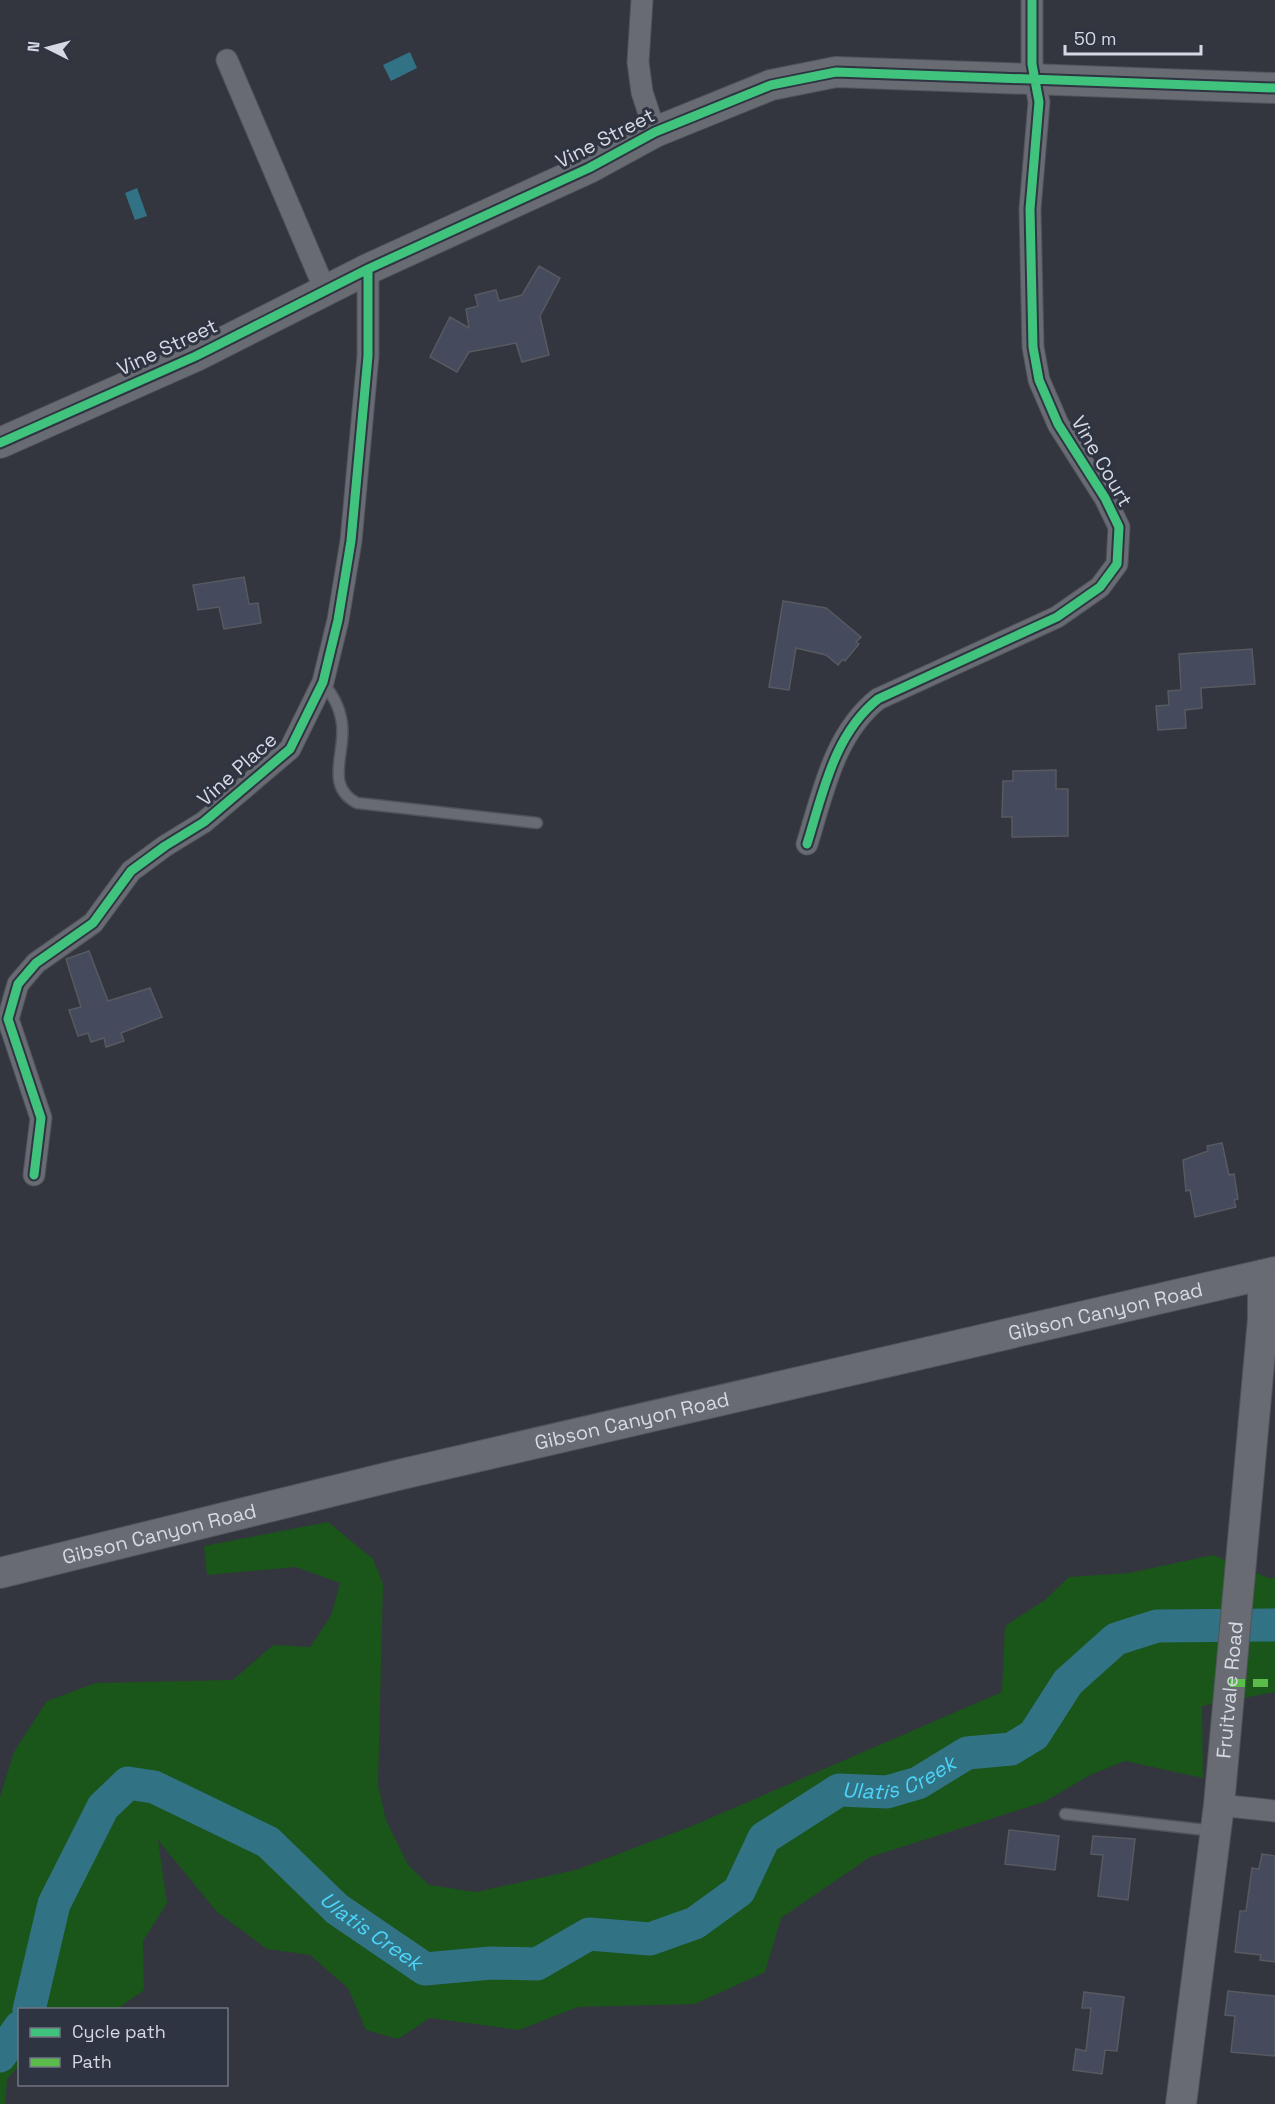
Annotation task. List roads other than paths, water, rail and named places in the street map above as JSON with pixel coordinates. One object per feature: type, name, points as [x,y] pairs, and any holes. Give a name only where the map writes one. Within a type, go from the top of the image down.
[{"type":"street","points":[[642,0],[638,62],[642,92],[655,132]]},
{"type":"street","name":"Vine Court","points":[[807,844],[843,740],[861,712],[878,699],[1057,617],[1100,587],[1117,564],[1119,527],[1105,498],[1058,424],[1039,380],[1033,347],[1030,209],[1039,102],[1032,64],[1032,0]]},
{"type":"street","points":[[227,60],[325,290]]},
{"type":"street","name":"Vine Street","points":[[0,443],[196,356],[325,290],[589,168],[655,132],[771,85],[836,72],[1275,88]]},
{"type":"street","name":"Vine Place","points":[[34,1175],[41,1118],[8,1019],[18,984],[36,963],[93,923],[131,871],[165,846],[204,822],[290,749],[323,682],[338,620],[351,541],[368,356],[368,270]]},
{"type":"street","name":"Gibson Canyon Road","points":[[0,1573],[398,1475],[1269,1274]]},
{"type":"street","name":"Fruitvale Road","points":[[1181,2104],[1217,1818],[1269,1274]]},
{"type":"street","points":[[1217,1818],[1275,1810]]},
{"type":"lane","points":[[323,682],[339,705],[343,744],[338,778],[340,790],[350,800],[357,803],[537,823]]},
{"type":"lane","points":[[1065,1814],[1217,1818]]},
{"type":"water","points":[[410,52],[417,68],[391,81],[383,65]]},
{"type":"water","points":[[137,188],[147,216],[135,220],[125,193]]},
{"type":"waterway","name":"Ulatis Creek","points":[[29,2008],[54,1904],[103,1807],[128,1783],[154,1787],[268,1842],[337,1909],[425,1969],[491,1963],[537,1964],[589,1934],[650,1939],[695,1923],[739,1891],[764,1838],[839,1790],[887,1792],[918,1783],[967,1753],[1011,1749],[1034,1735],[1068,1682],[1116,1639],[1157,1626],[1275,1625]]},
{"type":"waterway","name":"Ulatis Creek","points":[[0,2056],[18,2030]]}]
